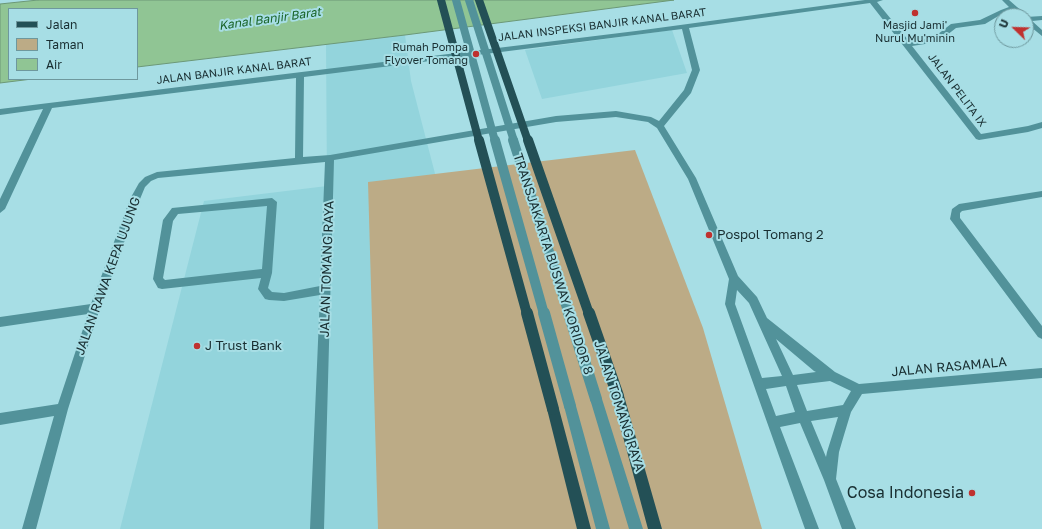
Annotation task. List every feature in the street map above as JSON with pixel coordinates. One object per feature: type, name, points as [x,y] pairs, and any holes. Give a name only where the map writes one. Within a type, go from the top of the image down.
[{"type":"main road","points":[[441,0],[553,409],[584,529]]},
{"type":"main road","name":"JALAN TOMANG RAYA","points":[[479,0],[618,396],[655,529]]},
{"type":"street","name":"TRANSJAKARTA BUSWAY KORIDOR 8","points":[[456,0],[603,529]]},
{"type":"street","name":"TRANSJAKARTA BUSWAY KORIDOR 8","points":[[469,0],[636,529]]},
{"type":"street","name":"JALAN INSPEKSI BANJIR KANAL BARAT","points":[[327,70],[685,26],[876,0]]},
{"type":"street","name":"JALAN PELITA IX","points":[[876,0],[907,44],[979,137],[1028,129],[1042,125]]},
{"type":"street","points":[[1005,0],[1015,8]]},
{"type":"street","points":[[907,44],[935,40],[954,26],[982,22],[994,16]]},
{"type":"street","points":[[660,126],[688,91],[696,70],[685,26]]},
{"type":"street","points":[[1034,26],[1042,34]]},
{"type":"street","name":"JALAN BANJIR KANAL BARAT","points":[[0,112],[327,70]]},
{"type":"street","points":[[299,161],[300,74]]},
{"type":"street","points":[[0,209],[49,106]]},
{"type":"street","points":[[330,158],[556,119],[616,114],[651,120],[660,126],[692,178],[734,279],[753,300],[790,381],[803,417],[830,479],[849,529]]},
{"type":"street","name":"JALAN RAWA KEPA UJUNG","points":[[29,529],[62,409],[95,308],[135,199],[142,185],[148,179],[157,175],[330,158]]},
{"type":"street","name":"JALAN TOMANG RAYA","points":[[317,529],[330,158]]},
{"type":"street","points":[[1042,194],[959,208],[955,212],[955,219],[1042,334]]},
{"type":"street","points":[[267,274],[162,285],[158,279],[168,220],[175,211],[272,202],[267,274],[263,289],[269,296],[284,297],[326,289]]},
{"type":"street","points":[[734,279],[730,304],[812,529]]},
{"type":"street","points":[[0,322],[95,308]]},
{"type":"street","name":"JALAN RASAMALA","points":[[762,320],[818,367],[831,376],[859,389],[1042,373]]},
{"type":"street","points":[[760,384],[831,376]]},
{"type":"street","points":[[830,479],[833,452],[846,410],[859,389]]},
{"type":"street","points":[[0,418],[62,409]]},
{"type":"street","points":[[772,422],[846,410]]},
{"type":"shaded area","points":[[672,30],[687,73],[542,99],[525,50]]},
{"type":"shaded area","points":[[405,35],[411,81],[447,220],[484,529],[120,529],[204,201],[327,186],[326,44]]},
{"type":"green space","points":[[635,150],[703,328],[762,529],[378,529],[368,182]]},
{"type":"water","name":"Kanal Banjir Barat","points":[[38,0],[674,0],[405,35],[138,67],[138,8],[8,8],[8,80],[24,80],[0,83],[0,4]]},
{"type":"place","name":"Masjid Jami' Nurul Mu'minin","points":[[915,13]]},
{"type":"place","name":"Rumah Pompa Flyover Tomang","points":[[476,54]]},
{"type":"place","name":"Pospol Tomang 2","points":[[709,235]]},
{"type":"place","name":"J Trust Bank","points":[[197,346]]},
{"type":"place","name":"Cosa Indonesia","points":[[972,493]]}]
